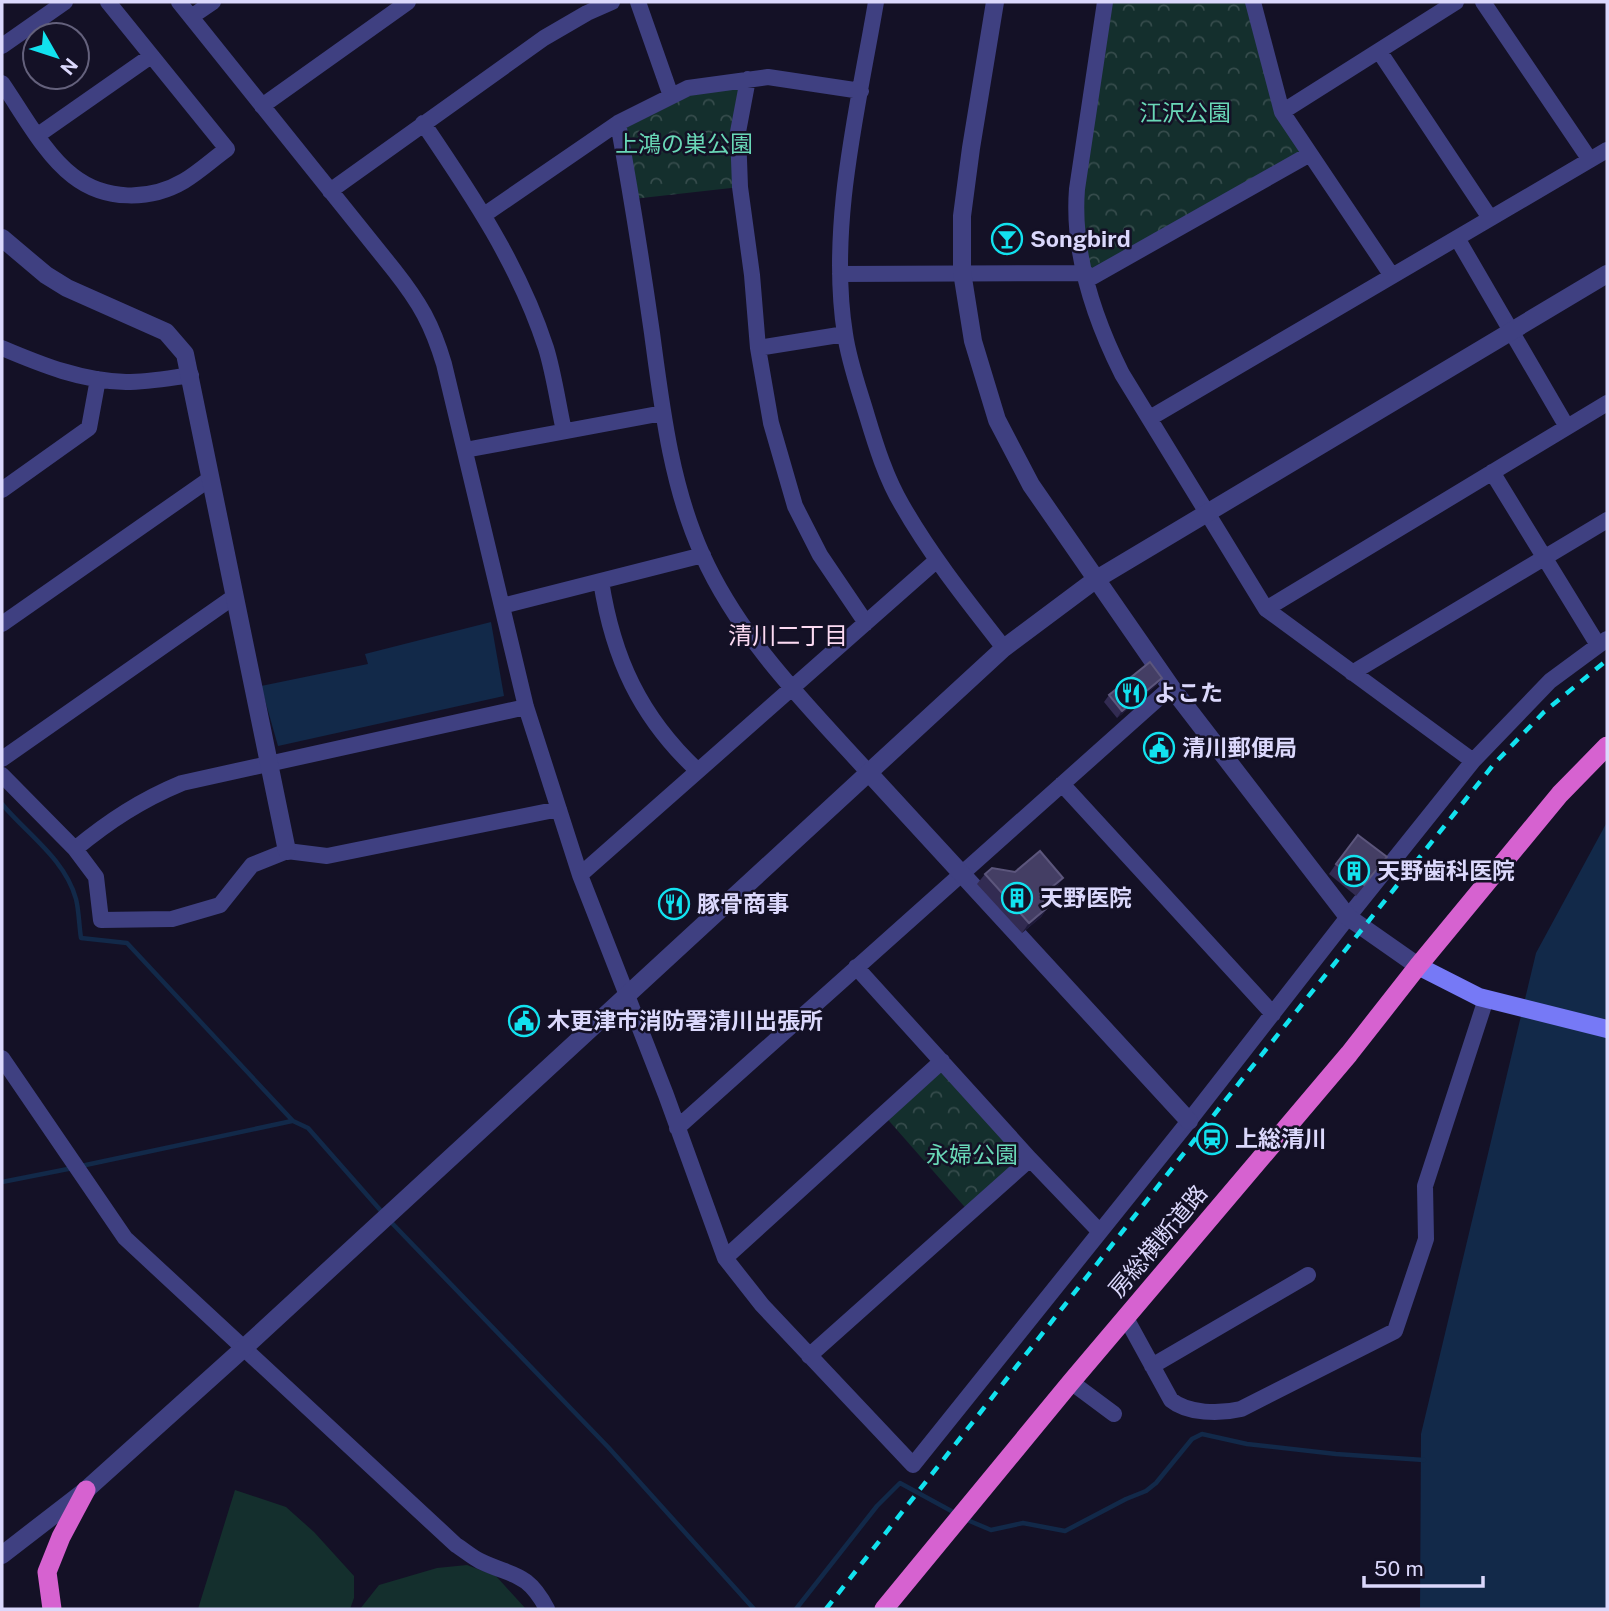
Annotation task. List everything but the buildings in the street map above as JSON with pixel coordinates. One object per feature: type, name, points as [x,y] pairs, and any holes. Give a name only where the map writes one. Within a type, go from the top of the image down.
[{"type":"highway","name":"房総横断道路","points":[[884,1609],[1071,1382],[1349,1055],[1418,966],[1560,794],[1607,746]]},
{"type":"highway","points":[[52,1609],[47,1572],[86,1490]]},
{"type":"main road","points":[[1418,966],[1486,999],[1607,1029]]},
{"type":"street","points":[[2,46],[65,2]]},
{"type":"street","points":[[5,94],[73,177],[94,188],[114,194],[140,197],[184,181],[227,149],[108,2]]},
{"type":"street","points":[[179,2],[394,270],[419,303],[433,330],[465,450],[526,707],[580,875],[725,1258],[762,1305],[913,1465],[1474,761],[1550,681],[1603,642],[1544,558],[1492,472]]},
{"type":"street","points":[[191,17],[213,2]]},
{"type":"street","points":[[262,106],[408,2]]},
{"type":"street","points":[[330,191],[544,38],[612,2]]},
{"type":"street","points":[[638,2],[671,96]]},
{"type":"street","points":[[876,2],[847,174],[840,274],[845,334],[877,450],[901,503],[937,560],[1004,648]]},
{"type":"street","points":[[995,2],[962,216],[962,272],[973,341],[997,420],[1031,485],[1171,687],[1348,917],[1418,966]]},
{"type":"street","points":[[1105,2],[1075,217],[1086,276],[1102,334],[1122,374],[1266,609],[1474,761]]},
{"type":"street","points":[[1253,2],[1282,113],[1392,276]]},
{"type":"street","points":[[1282,113],[1456,2]]},
{"type":"street","points":[[1483,2],[1590,160]]},
{"type":"street","points":[[1379,51],[1490,219]]},
{"type":"street","points":[[38,135],[151,56]]},
{"type":"street","points":[[484,215],[618,123],[688,88],[768,77],[861,91]]},
{"type":"street","points":[[748,79],[738,132],[740,187],[752,275],[758,348],[771,423],[796,506],[820,555],[866,623]]},
{"type":"street","points":[[423,123],[484,215],[512,263],[547,350],[564,431]]},
{"type":"street","points":[[618,123],[633,199],[663,412],[687,514],[703,555],[744,626],[792,688],[1189,1121]]},
{"type":"street","points":[[1150,418],[1607,150]]},
{"type":"street","points":[[840,274],[962,272],[1086,276],[1310,154]]},
{"type":"street","points":[[2,238],[56,282],[166,332],[185,354],[287,851]]},
{"type":"street","points":[[1457,238],[1567,427]]},
{"type":"street","points":[[2,1555],[86,1490],[245,1347],[1004,648],[1096,580],[1607,274]]},
{"type":"street","points":[[758,348],[845,334]]},
{"type":"street","points":[[2,348],[61,372],[98,379],[125,382],[191,375]]},
{"type":"street","points":[[2,490],[89,428],[98,379]]},
{"type":"street","points":[[1266,609],[1607,402]]},
{"type":"street","points":[[465,450],[663,412]]},
{"type":"street","points":[[2,624],[211,478]]},
{"type":"street","points":[[1352,673],[1607,520]]},
{"type":"street","points":[[502,606],[703,555]]},
{"type":"street","points":[[580,875],[937,560]]},
{"type":"street","points":[[601,581],[607,620],[620,659],[639,697],[656,727],[698,771]]},
{"type":"street","points":[[2,759],[235,596]]},
{"type":"street","points":[[677,1128],[1171,687]]},
{"type":"street","points":[[75,849],[111,820],[158,793],[182,783],[526,707]]},
{"type":"street","points":[[2,775],[75,849],[96,877],[101,920],[172,919],[220,905],[252,865],[287,851],[327,856],[559,809]]},
{"type":"street","points":[[1062,784],[1273,1014]]},
{"type":"street","points":[[856,967],[1100,1232]]},
{"type":"street","points":[[1126,1318],[1171,1400],[1179,1407],[1224,1413],[1241,1409],[1395,1331],[1426,1239],[1425,1186],[1486,999]]},
{"type":"street","points":[[2,1058],[125,1238],[456,1545],[479,1561],[513,1572],[536,1589],[547,1609]]},
{"type":"street","points":[[725,1258],[942,1061]]},
{"type":"street","points":[[809,1356],[1030,1159]]},
{"type":"street","points":[[1152,1366],[1308,1275]]},
{"type":"street","points":[[1071,1382],[1114,1414]]},
{"type":"green space","name":"江沢公園","points":[[1105,2],[1253,2],[1282,112],[1310,154],[1086,273],[1075,217]]},
{"type":"green space","name":"上鴻の巣公園","points":[[748,79],[740,187],[633,199],[618,123],[664,99]]},
{"type":"green space","name":"永婦公園","points":[[942,1061],[1030,1159],[970,1213],[883,1114]]},
{"type":"green space","points":[[235,1490],[286,1507],[314,1532],[354,1576],[354,1598],[350,1609],[198,1609]]},
{"type":"green space","points":[[467,1565],[496,1576],[526,1609],[360,1609],[379,1585],[437,1568]]},
{"type":"water","points":[[491,622],[504,696],[278,746],[261,686],[368,664],[365,654]]},
{"type":"water","points":[[1607,822],[1607,1609],[1420,1609],[1421,1434],[1536,953]]},
{"type":"waterway","points":[[2,804],[54,859],[71,885],[78,908],[81,938],[127,943],[293,1121],[308,1128],[382,1212]]},
{"type":"waterway","points":[[81,1166],[292,1121]]},
{"type":"waterway","points":[[2,1182],[73,1168]]},
{"type":"waterway","points":[[388,1219],[608,1447],[754,1609]]},
{"type":"waterway","points":[[965,1519],[991,1530],[1023,1523],[1065,1531],[1146,1491],[1156,1483],[1192,1439],[1202,1434],[1247,1444],[1424,1460]]},
{"type":"waterway","points":[[796,1609],[877,1506],[900,1483],[955,1513]]},
{"type":"railway","points":[[826,1609],[1232,1092],[1494,764],[1544,712],[1607,660]]},
{"type":"place","name":"Songbird","points":[[1007,239]]},
{"type":"place","name":"よこた","points":[[1131,693]]},
{"type":"place","name":"清川郵便局","points":[[1159,748]]},
{"type":"place","name":"天野歯科医院","points":[[1354,871]]},
{"type":"place","name":"天野医院","points":[[1017,898]]},
{"type":"place","name":"豚骨商事","points":[[674,904]]},
{"type":"place","name":"木更津市消防署清川出張所","points":[[524,1021]]},
{"type":"place","name":"上総清川","points":[[1212,1139]]},
{"type":"district","name":"清川二丁目","points":[[788,636]]}]
